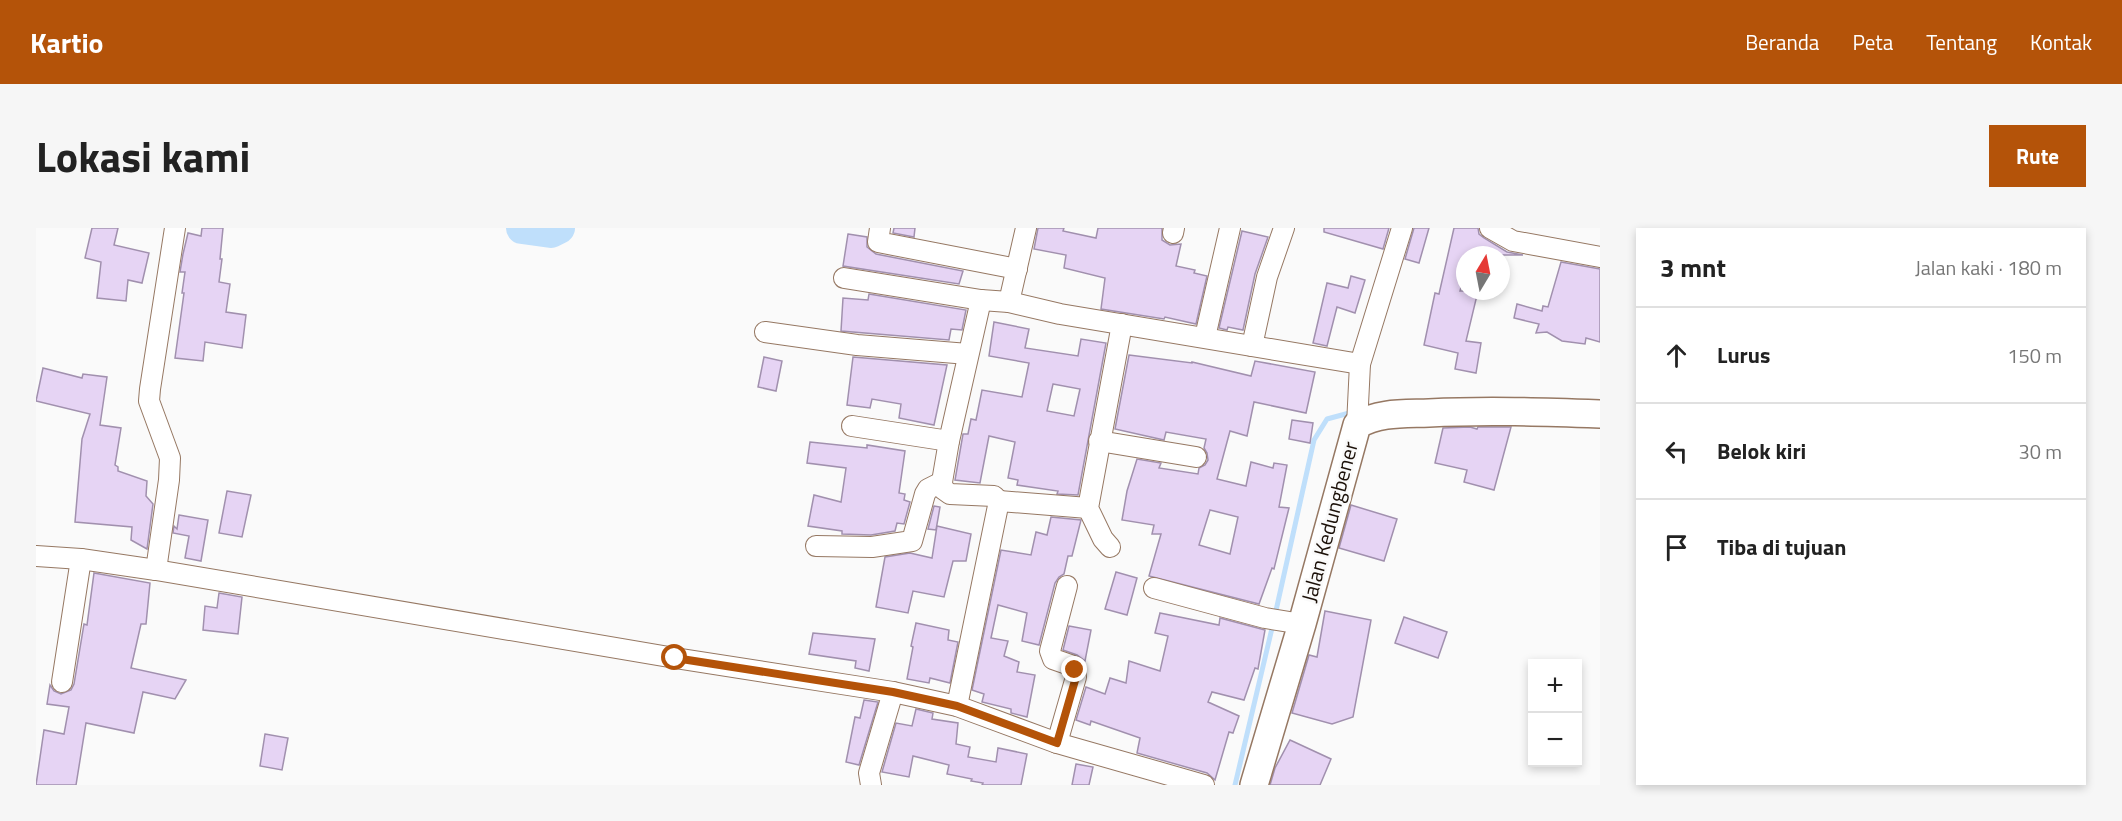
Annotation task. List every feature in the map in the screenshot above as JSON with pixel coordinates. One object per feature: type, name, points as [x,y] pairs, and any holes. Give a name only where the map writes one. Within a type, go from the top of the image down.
[{"type":"street","points":[[156,570],[170,458],[149,401],[175,228]]},
{"type":"street","points":[[880,228],[878,242],[1017,269]]},
{"type":"street","points":[[1009,302],[1026,228]]},
{"type":"street","points":[[1205,338],[1230,228]]},
{"type":"street","points":[[1252,346],[1267,277],[1284,228]]},
{"type":"street","points":[[1357,421],[1360,364],[1402,228]]},
{"type":"street","points":[[1490,228],[1513,241],[1600,257]]},
{"type":"street","points":[[844,278],[981,300],[1009,302],[1060,314],[1360,364]]},
{"type":"street","points":[[981,300],[949,441],[942,482],[943,489],[950,494],[994,496],[999,501],[1088,508]]},
{"type":"street","points":[[1110,547],[1103,539],[1088,508],[1122,324]]},
{"type":"street","points":[[765,332],[858,345],[968,354]]},
{"type":"street","name":"Jalan Kedungbener","points":[[1254,785],[1282,621],[1357,421],[1396,413],[1473,411],[1600,414]]},
{"type":"street","points":[[852,426],[949,441]]},
{"type":"street","points":[[1100,441],[1196,457]]},
{"type":"street","points":[[816,546],[872,547],[912,541],[925,494],[928,489],[942,482]]},
{"type":"street","points":[[957,706],[999,501]]},
{"type":"street","points":[[36,556],[81,559],[156,570],[663,656],[893,692],[957,706],[1057,743],[1204,785]]},
{"type":"street","points":[[62,682],[81,559]]},
{"type":"street","points":[[1057,743],[1076,677],[1073,666],[1053,659],[1050,651],[1067,586]]},
{"type":"street","points":[[1154,588],[1282,621]]},
{"type":"street","points":[[871,785],[869,773],[893,692]]},
{"type":"building","points":[[92,228],[118,228],[114,245],[149,253],[142,283],[128,280],[126,301],[97,298],[101,262],[85,258]]},
{"type":"building","points":[[202,228],[223,228],[219,282],[230,284],[226,312],[246,315],[242,348],[205,342],[203,361],[175,358],[184,293],[182,293],[185,272],[180,272],[183,254],[188,233],[201,236]]},
{"type":"building","points":[[894,228],[915,228],[914,237],[893,233]]},
{"type":"building","points":[[1038,228],[1064,228],[1063,231],[1096,238],[1098,228],[1162,228],[1162,240],[1170,245],[1181,244],[1176,266],[1195,270],[1194,273],[1207,276],[1196,324],[1165,317],[1164,319],[1101,309],[1105,278],[1064,268],[1066,255],[1034,249]]},
{"type":"building","points":[[1324,228],[1389,228],[1383,249],[1324,232]]},
{"type":"building","points":[[1414,228],[1429,228],[1419,263],[1405,259]]},
{"type":"building","points":[[1454,228],[1478,228],[1479,234],[1497,246],[1456,246],[1456,300],[1476,300],[1466,341],[1481,343],[1476,373],[1455,369],[1458,353],[1424,345],[1435,293],[1439,294]]},
{"type":"building","points":[[1242,231],[1268,237],[1255,274],[1243,330],[1228,327],[1227,330],[1219,328]]},
{"type":"building","points":[[848,234],[867,237],[867,247],[876,254],[963,271],[959,284],[843,266]]},
{"type":"building","points":[[1561,262],[1600,269],[1600,342],[1586,338],[1585,344],[1562,341],[1547,332],[1536,333],[1539,324],[1514,318],[1517,304],[1542,311],[1543,306],[1548,307]]},
{"type":"building","points":[[1351,276],[1365,280],[1355,313],[1337,307],[1327,346],[1313,343],[1327,283],[1348,288]]},
{"type":"building","points":[[869,294],[966,310],[962,330],[951,329],[949,340],[841,331],[843,298],[868,300]]},
{"type":"building","points":[[994,322],[1029,329],[1025,348],[1078,356],[1081,339],[1106,343],[1078,495],[1057,494],[1058,491],[1017,485],[1018,480],[1008,478],[1015,442],[989,436],[980,483],[955,480],[963,434],[968,434],[971,419],[976,420],[982,390],[1022,397],[1029,363],[989,356]],"holes":[[[1053,384],[1080,389],[1074,416],[1047,411]]]},
{"type":"building","points":[[1129,355],[1192,362],[1251,376],[1255,361],[1315,372],[1306,413],[1254,402],[1247,436],[1230,431],[1217,479],[1246,486],[1251,462],[1273,468],[1274,463],[1287,465],[1279,507],[1289,508],[1274,569],[1272,568],[1259,604],[1149,576],[1161,534],[1152,534],[1154,525],[1122,520],[1127,491],[1137,459],[1161,463],[1159,468],[1198,474],[1199,468],[1208,460],[1204,448],[1206,439],[1166,432],[1164,440],[1115,429]],"holes":[[[1210,510],[1238,517],[1230,554],[1199,545]]]},
{"type":"building","points":[[764,357],[782,361],[776,391],[758,387]]},
{"type":"building","points":[[853,357],[947,365],[934,425],[899,418],[901,404],[872,399],[870,408],[847,405]]},
{"type":"building","points":[[43,368],[82,378],[83,374],[107,377],[100,425],[121,428],[115,465],[118,471],[147,481],[146,496],[153,504],[147,549],[131,540],[132,527],[75,522],[82,439],[90,414],[36,401]]},
{"type":"building","points":[[1292,420],[1313,423],[1310,443],[1289,439]]},
{"type":"building","points":[[1478,427],[1511,427],[1494,490],[1464,482],[1467,470],[1435,463],[1443,428],[1477,429]]},
{"type":"building","points":[[810,442],[867,448],[867,445],[905,451],[899,493],[905,494],[904,500],[910,502],[904,524],[897,523],[895,531],[871,535],[842,534],[842,531],[808,526],[814,495],[841,502],[846,468],[807,463]]},
{"type":"building","points":[[227,491],[251,495],[242,537],[219,533]]},
{"type":"building","points":[[1351,505],[1397,519],[1384,561],[1339,548]]},
{"type":"building","points":[[934,506],[940,507],[936,530],[928,529]]},
{"type":"building","points":[[179,515],[208,520],[201,561],[185,558],[189,536],[173,533],[174,526],[177,529]]},
{"type":"building","points":[[1051,517],[1081,520],[1072,556],[1068,556],[1064,574],[1055,583],[1039,645],[1022,641],[1027,613],[998,605],[991,638],[1008,641],[1004,656],[1019,662],[1017,672],[1035,675],[1027,717],[1011,713],[1011,709],[982,702],[984,694],[972,690],[1001,550],[1031,555],[1036,532],[1047,535]]},
{"type":"building","points":[[937,526],[971,534],[966,561],[953,561],[944,597],[913,591],[908,613],[876,607],[885,557],[910,553],[932,558]]},
{"type":"building","points":[[1116,572],[1137,578],[1127,615],[1105,609]]},
{"type":"building","points":[[94,573],[150,583],[146,624],[141,624],[131,668],[186,680],[175,699],[143,692],[134,733],[86,723],[76,785],[36,785],[44,730],[64,734],[69,707],[47,704],[50,685],[54,691],[61,694],[71,690],[74,684],[84,624],[87,625]]},
{"type":"building","points":[[219,593],[242,597],[238,634],[203,630],[205,606],[217,608]]},
{"type":"building","points":[[1325,611],[1371,620],[1353,717],[1332,724],[1292,713],[1309,655],[1317,657]]},
{"type":"building","points":[[1160,613],[1219,625],[1220,618],[1265,630],[1258,669],[1255,668],[1244,700],[1212,692],[1208,702],[1239,716],[1233,733],[1229,732],[1215,780],[1207,773],[1137,753],[1140,738],[1091,721],[1090,725],[1076,720],[1086,687],[1105,694],[1110,678],[1126,683],[1129,661],[1160,671],[1168,636],[1155,633]]},
{"type":"building","points":[[1404,617],[1447,632],[1438,658],[1395,643]]},
{"type":"building","points":[[916,623],[949,630],[948,640],[958,642],[950,683],[930,678],[929,683],[907,679]]},
{"type":"building","points":[[1069,626],[1091,630],[1085,661],[1063,650]]},
{"type":"building","points":[[813,633],[875,639],[869,671],[855,668],[856,661],[809,654]]},
{"type":"building","points":[[864,700],[878,702],[859,765],[846,762],[855,717],[860,718]]},
{"type":"building","points":[[916,709],[933,713],[932,719],[958,723],[956,744],[970,747],[968,757],[996,762],[998,748],[1027,754],[1021,785],[982,785],[983,783],[971,781],[972,779],[947,774],[949,765],[913,756],[909,777],[882,772],[896,723],[912,726]]},
{"type":"building","points":[[265,734],[288,738],[282,770],[260,766]]},
{"type":"building","points":[[1290,740],[1331,759],[1320,785],[1270,785],[1275,768]]},
{"type":"building","points":[[1076,764],[1093,767],[1089,785],[1072,785]]},
{"type":"waterway","points":[[522,228],[551,232],[559,228]]},
{"type":"waterway","points":[[1275,615],[1314,440],[1327,419],[1353,412]]},
{"type":"waterway","points":[[1235,785],[1273,624]]},
{"type":"route","points":[[675,658],[823,679],[957,706],[1057,743],[1076,677],[1075,670]]}]
